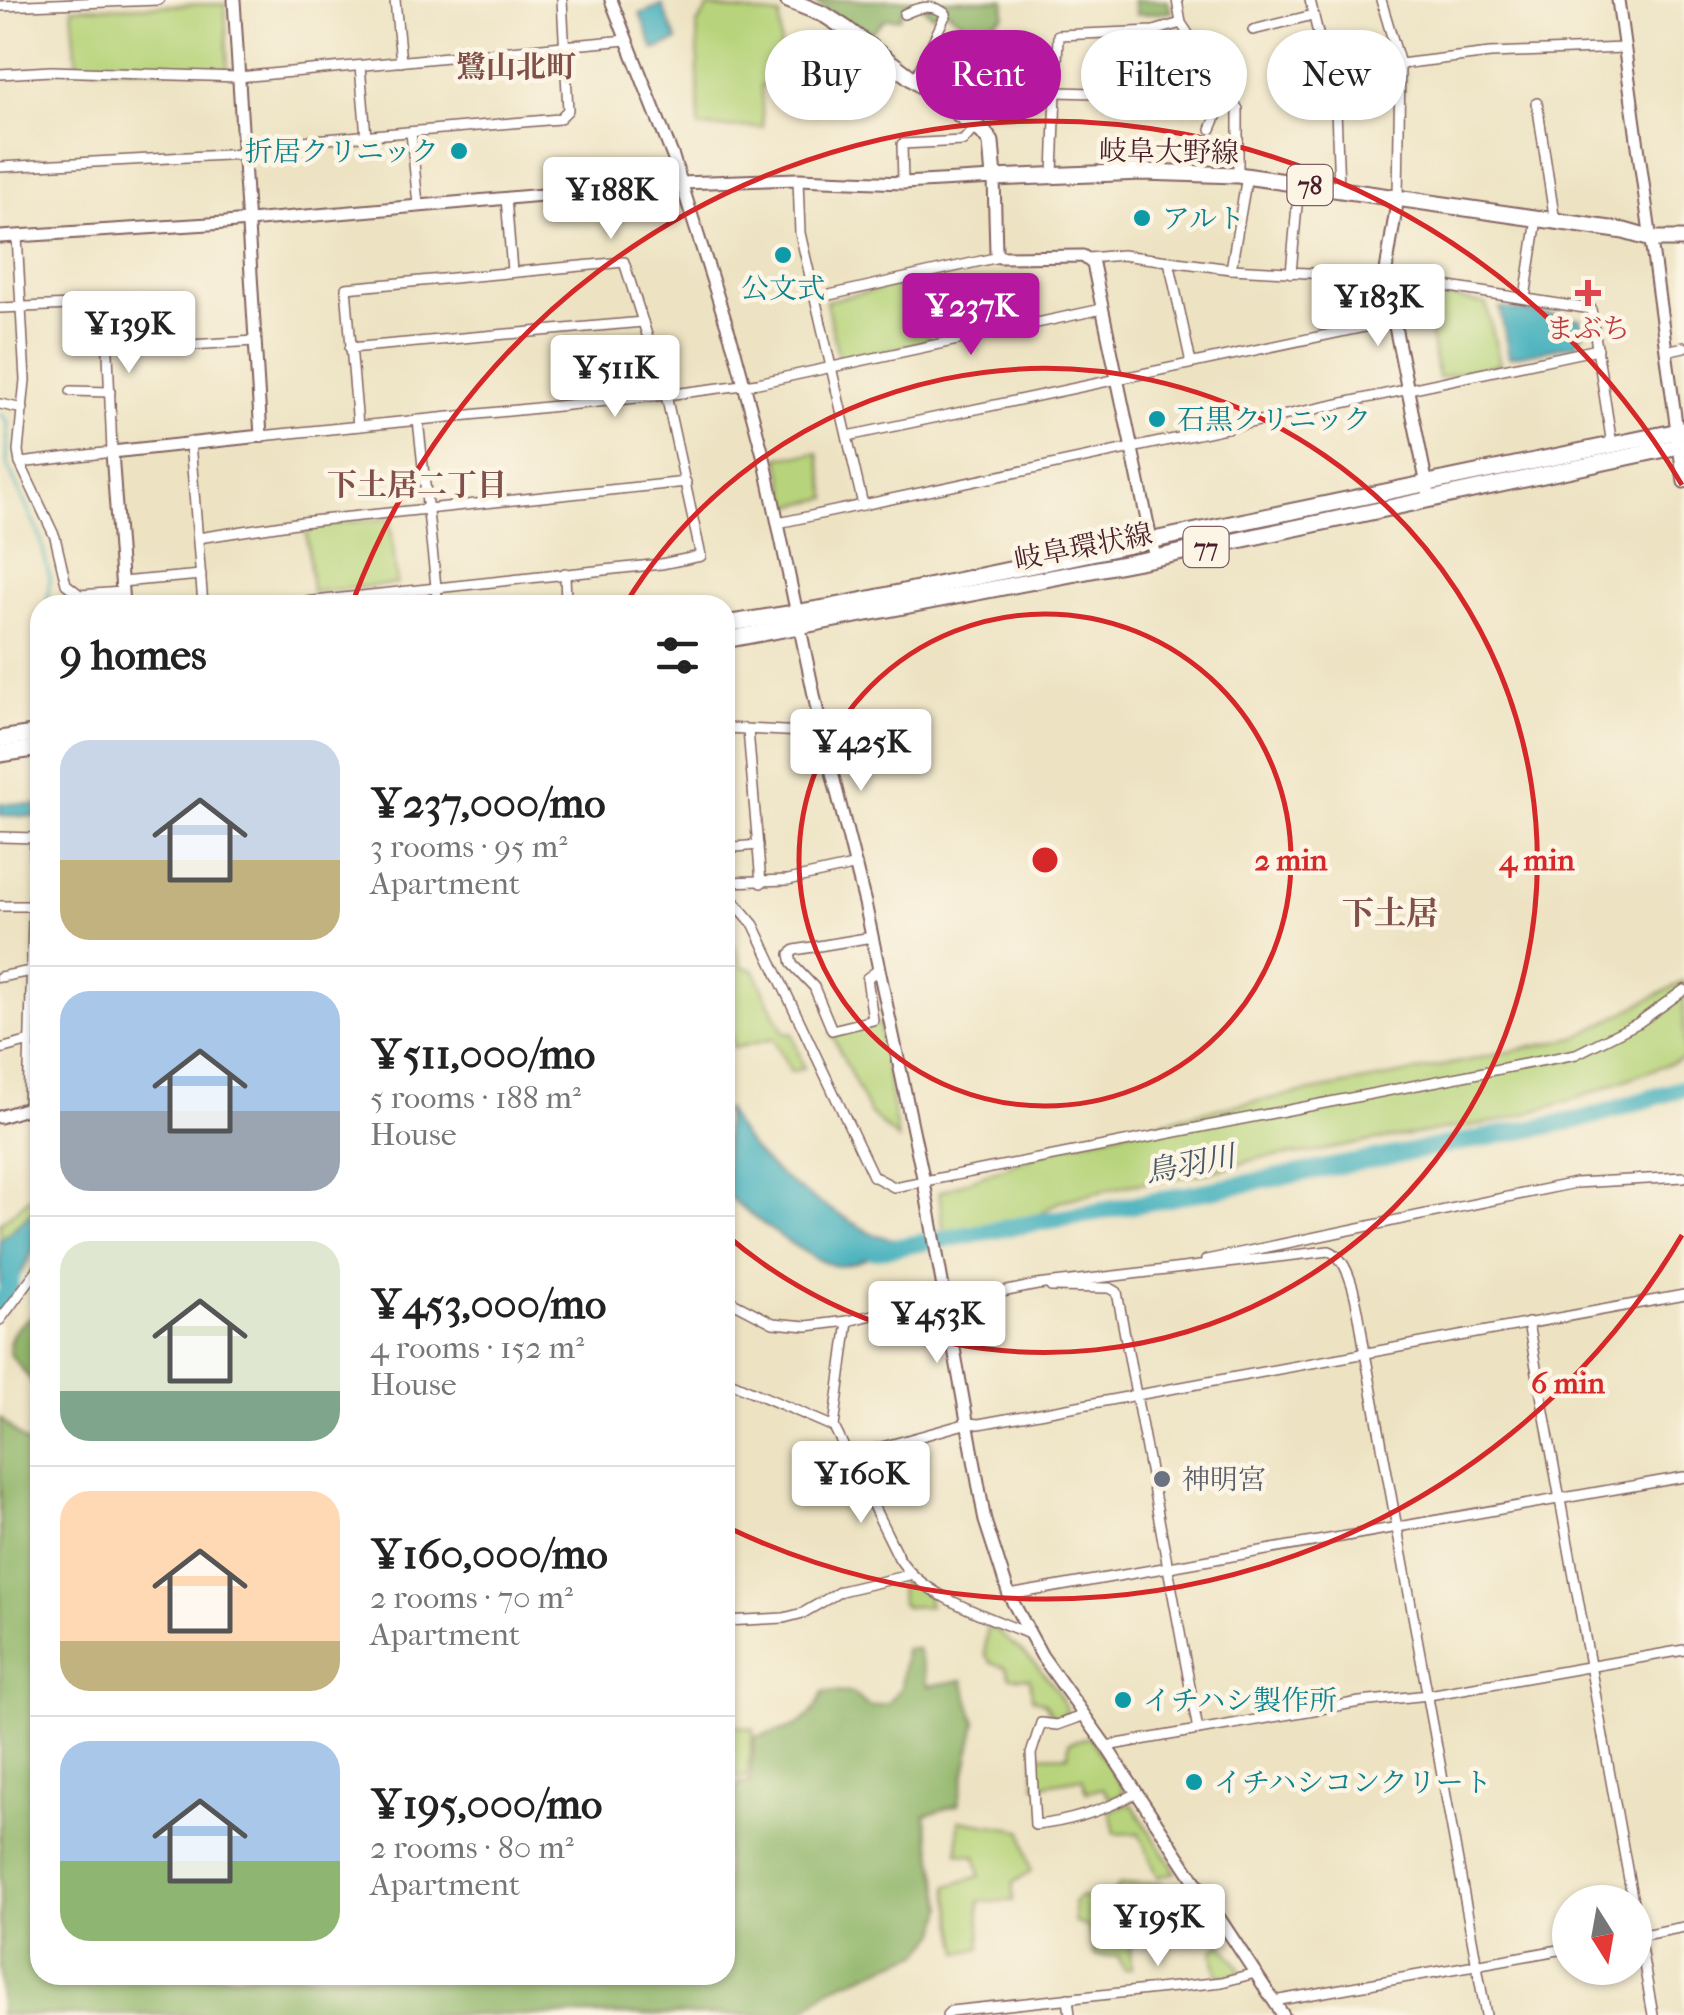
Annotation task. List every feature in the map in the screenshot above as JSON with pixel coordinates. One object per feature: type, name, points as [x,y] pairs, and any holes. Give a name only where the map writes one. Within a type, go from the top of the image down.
[{"type":"main road","points":[[788,0],[825,15],[976,127],[990,142],[994,178]]},
{"type":"main road","name":"岐阜大野線","points":[[994,178],[1175,172],[1242,176],[1684,239]]},
{"type":"main road","name":"岐阜大野線","points":[[1651,234],[1684,229]]},
{"type":"main road","name":"岐阜環状線","points":[[1153,550],[1426,482],[1612,445],[1680,438]]},
{"type":"main road","name":"岐阜環状線","points":[[735,637],[799,620],[1153,550],[1430,500],[1680,438]]},
{"type":"main road","name":"岐阜環状線","points":[[735,623],[799,620]]},
{"type":"main road","points":[[0,739],[30,734]]},
{"type":"main road","points":[[0,754],[30,750]]},
{"type":"street","points":[[0,6],[159,0]]},
{"type":"street","points":[[234,0],[260,436]]},
{"type":"street","points":[[395,0],[401,62]]},
{"type":"street","points":[[0,166],[244,150],[560,119],[568,110],[562,0]]},
{"type":"street","points":[[611,0],[652,96],[744,385],[872,936],[946,1299],[985,1520],[1009,1595],[1029,1634],[1082,1716],[1106,1746],[1283,2015]]},
{"type":"street","points":[[1177,0],[1185,30]]},
{"type":"street","points":[[1310,0],[1317,30]]},
{"type":"street","points":[[1381,0],[1390,30]]},
{"type":"street","points":[[1618,0],[1684,482]]},
{"type":"street","points":[[904,14],[919,7],[938,8],[946,14],[914,81]]},
{"type":"street","points":[[1253,30],[1313,15]]},
{"type":"street","points":[[1154,30],[1181,23]]},
{"type":"street","points":[[0,74],[51,71],[239,77],[626,40]]},
{"type":"street","points":[[1406,63],[1490,53],[1624,48]]},
{"type":"street","points":[[360,66],[366,136]]},
{"type":"street","points":[[1536,102],[1555,222]]},
{"type":"street","points":[[1053,176],[1055,120]]},
{"type":"street","points":[[1211,129],[1215,120]]},
{"type":"street","points":[[1231,269],[1242,176],[1240,120]]},
{"type":"street","points":[[1336,120],[1338,189]]},
{"type":"street","points":[[1399,120],[1398,197],[1384,277],[1430,500]]},
{"type":"street","points":[[903,183],[902,144],[962,142],[976,127]]},
{"type":"street","points":[[411,132],[418,206]]},
{"type":"street","points":[[0,237],[248,221],[680,183],[903,183],[994,178],[999,257]]},
{"type":"street","points":[[798,180],[800,233],[864,505]]},
{"type":"street","points":[[1292,273],[1299,183]]},
{"type":"street","points":[[506,198],[512,271]]},
{"type":"street","points":[[1525,298],[1537,219]]},
{"type":"street","points":[[17,236],[26,380],[20,463],[55,538],[66,584],[79,595]]},
{"type":"street","points":[[816,298],[999,257],[1122,255],[1231,269],[1384,277],[1591,309],[1612,445]]},
{"type":"street","points":[[1088,258],[1093,264],[1153,550]]},
{"type":"street","points":[[1169,261],[1191,363]]},
{"type":"street","points":[[358,426],[345,292],[351,286],[624,262],[666,396],[701,556],[662,564],[365,595]]},
{"type":"street","points":[[0,308],[168,301],[172,346],[255,341]]},
{"type":"street","points":[[106,304],[122,593]]},
{"type":"street","points":[[20,463],[744,385],[1102,309]]},
{"type":"street","points":[[848,436],[1393,321]]},
{"type":"street","points":[[350,348],[643,322]]},
{"type":"street","points":[[1666,351],[1684,347]]},
{"type":"street","points":[[778,523],[1598,349]]},
{"type":"street","points":[[71,391],[110,392]]},
{"type":"street","points":[[0,404],[23,409]]},
{"type":"street","points":[[418,420],[437,595]]},
{"type":"street","points":[[190,442],[202,595]]},
{"type":"street","points":[[198,538],[302,522],[686,482]]},
{"type":"street","points":[[564,573],[565,595]]},
{"type":"street","points":[[94,595],[122,593],[201,575]]},
{"type":"street","points":[[735,729],[822,733]]},
{"type":"street","points":[[748,730],[761,882]]},
{"type":"street","points":[[0,836],[30,838]]},
{"type":"street","points":[[735,847],[758,845]]},
{"type":"street","points":[[735,882],[761,882],[856,865]]},
{"type":"street","points":[[735,903],[754,925],[873,1176],[894,1187],[924,1186],[1576,1054],[1638,1023],[1684,990]]},
{"type":"street","points":[[0,906],[30,905]]},
{"type":"street","points":[[872,936],[790,954],[792,964],[814,987],[832,1030],[873,1020],[867,978],[878,970]]},
{"type":"street","points":[[0,977],[30,970]]},
{"type":"street","points":[[0,1049],[30,1042]]},
{"type":"street","points":[[0,1117],[30,1107]]},
{"type":"street","points":[[1164,1269],[1575,1183],[1684,1177]]},
{"type":"street","points":[[735,1303],[772,1323],[807,1326],[1037,1285],[1338,1254],[1348,1268],[1366,1353],[1486,2015]]},
{"type":"street","points":[[0,1320],[30,1280]]},
{"type":"street","points":[[1037,1285],[1110,1288],[1117,1292],[1198,1730]]},
{"type":"street","points":[[850,1456],[968,1423],[1136,1397],[1684,1295]]},
{"type":"street","points":[[848,1320],[834,1427],[910,1575],[934,1591],[1029,1634]]},
{"type":"street","points":[[1528,1323],[1630,1885]]},
{"type":"street","points":[[735,1384],[834,1427]]},
{"type":"street","points":[[1009,1595],[1684,1477]]},
{"type":"street","points":[[735,1620],[784,1618],[803,1613],[841,1591],[910,1575]]},
{"type":"street","points":[[1106,1746],[1684,1650]]},
{"type":"street","points":[[1082,1716],[1057,1725],[1041,1723],[1032,1754],[1035,1825],[1057,1823],[1137,1793]]},
{"type":"street","points":[[1652,1933],[1684,1927]]},
{"type":"street","points":[[1274,2001],[1552,1951]]},
{"type":"street","points":[[947,2015],[952,2011],[1222,1982],[1255,1973]]},
{"type":"street","points":[[1648,1985],[1654,2015]]},
{"type":"street","points":[[1068,1998],[1070,2015]]},
{"type":"green space","points":[[1005,0],[1004,15],[983,30],[972,30],[945,9],[932,15],[918,3],[904,8],[900,18],[885,19],[874,30],[859,30],[816,3]]},
{"type":"green space","points":[[1133,0],[1167,0],[1171,12],[1136,15]]},
{"type":"green space","points":[[225,4],[228,71],[77,66],[72,8]]},
{"type":"green space","points":[[709,7],[780,16],[780,30],[765,30],[763,127],[699,128],[697,24]]},
{"type":"green space","points":[[916,281],[929,341],[839,361],[826,301]]},
{"type":"green space","points":[[1422,293],[1486,304],[1500,364],[1438,378]]},
{"type":"green space","points":[[818,453],[828,498],[790,506],[779,457]]},
{"type":"green space","points":[[390,518],[397,584],[312,592],[306,527]]},
{"type":"green space","points":[[735,947],[742,966],[754,970],[784,1033],[792,1033],[804,1068],[791,1072],[773,1039],[735,1048]]},
{"type":"green space","points":[[1684,981],[1684,1058],[1575,1099],[1502,1121],[1260,1158],[1211,1172],[1125,1186],[1060,1201],[1040,1214],[944,1234],[939,1192],[1061,1146],[1224,1107],[1575,1038]]},
{"type":"green space","points":[[879,1024],[898,1139],[870,1114],[831,1033]]},
{"type":"green space","points":[[30,1198],[30,1213],[0,1242],[0,1223]]},
{"type":"green space","points":[[30,1316],[30,1379],[10,1354],[11,1338]]},
{"type":"green space","points":[[0,1418],[30,1446],[30,1985],[735,1985],[735,1791],[738,1783],[749,1784],[755,1737],[788,1729],[805,1720],[823,1692],[852,1693],[869,1707],[888,1704],[901,1687],[905,1649],[918,1649],[928,1686],[963,1680],[976,1723],[958,1805],[925,1815],[944,1907],[938,1933],[922,1952],[831,1988],[797,2015],[0,2015]]},
{"type":"green space","points":[[916,1583],[928,1592],[929,1606],[906,1607],[901,1603],[900,1584]]},
{"type":"green space","points":[[987,1624],[1045,1675],[1067,1713],[1054,1718],[1045,1703],[1032,1698],[1030,1678],[1010,1677],[1005,1667],[991,1663],[985,1654]]},
{"type":"green space","points":[[735,1726],[754,1729],[746,1778],[735,1776]]},
{"type":"green space","points":[[1090,1737],[1123,1794],[1110,1798],[1103,1788],[1087,1792],[1082,1778],[1036,1786],[1034,1756],[1068,1755],[1069,1742]]},
{"type":"green space","points":[[1132,1804],[1176,1872],[1158,1877],[1139,1833],[1115,1834],[1110,1810]]},
{"type":"green space","points":[[959,1820],[1022,1830],[1031,1871],[1013,1883],[1013,1901],[979,1901],[981,1948],[960,1953],[948,1886],[980,1876],[976,1856],[958,1853]]},
{"type":"green space","points":[[1162,1883],[1152,1910],[1129,1916],[1131,1969],[1124,1970],[1118,1956],[1095,1956],[1088,1927],[1075,1923],[1073,1902],[1079,1897],[1111,1900],[1118,1885]]},
{"type":"green space","points":[[1222,1943],[1240,1968],[1239,1974],[1218,1977],[1212,1951]]},
{"type":"water","points":[[662,5],[677,41],[654,50],[640,14]]},
{"type":"water","points":[[1500,308],[1580,319],[1583,335],[1577,336],[1578,344],[1509,357]]},
{"type":"water","points":[[0,803],[30,804],[30,816],[0,815]]},
{"type":"water","points":[[735,1125],[757,1154],[798,1189],[870,1232],[915,1240],[839,1266],[813,1256],[735,1201]]},
{"type":"water","points":[[30,1214],[30,1257],[19,1276],[0,1285],[0,1240]]},
{"type":"waterway","points":[[0,414],[8,422],[7,465],[40,536],[50,579],[48,595]]},
{"type":"waterway","name":"鳥羽川","points":[[874,1251],[1583,1119],[1684,1088]]},
{"type":"waterway","points":[[0,1305],[10,1286],[14,1259]]},
{"type":"place","name":"折居クリニック","points":[[459,151]]},
{"type":"place","name":"アルト","points":[[1142,218]]},
{"type":"place","name":"公文式","points":[[783,255]]},
{"type":"place","name":"まぶち","points":[[1588,293]]},
{"type":"place","name":"石黒クリニック","points":[[1157,419]]},
{"type":"place","name":"神明宮","points":[[1162,1479]]},
{"type":"place","name":"イチハシ製作所","points":[[1123,1700]]},
{"type":"place","name":"イチハシコンクリート","points":[[1194,1782]]},
{"type":"district","name":"鷺山北町","points":[[516,67]]},
{"type":"district","name":"下土居二丁目","points":[[417,485]]},
{"type":"district","name":"下土居","points":[[1390,913]]}]
